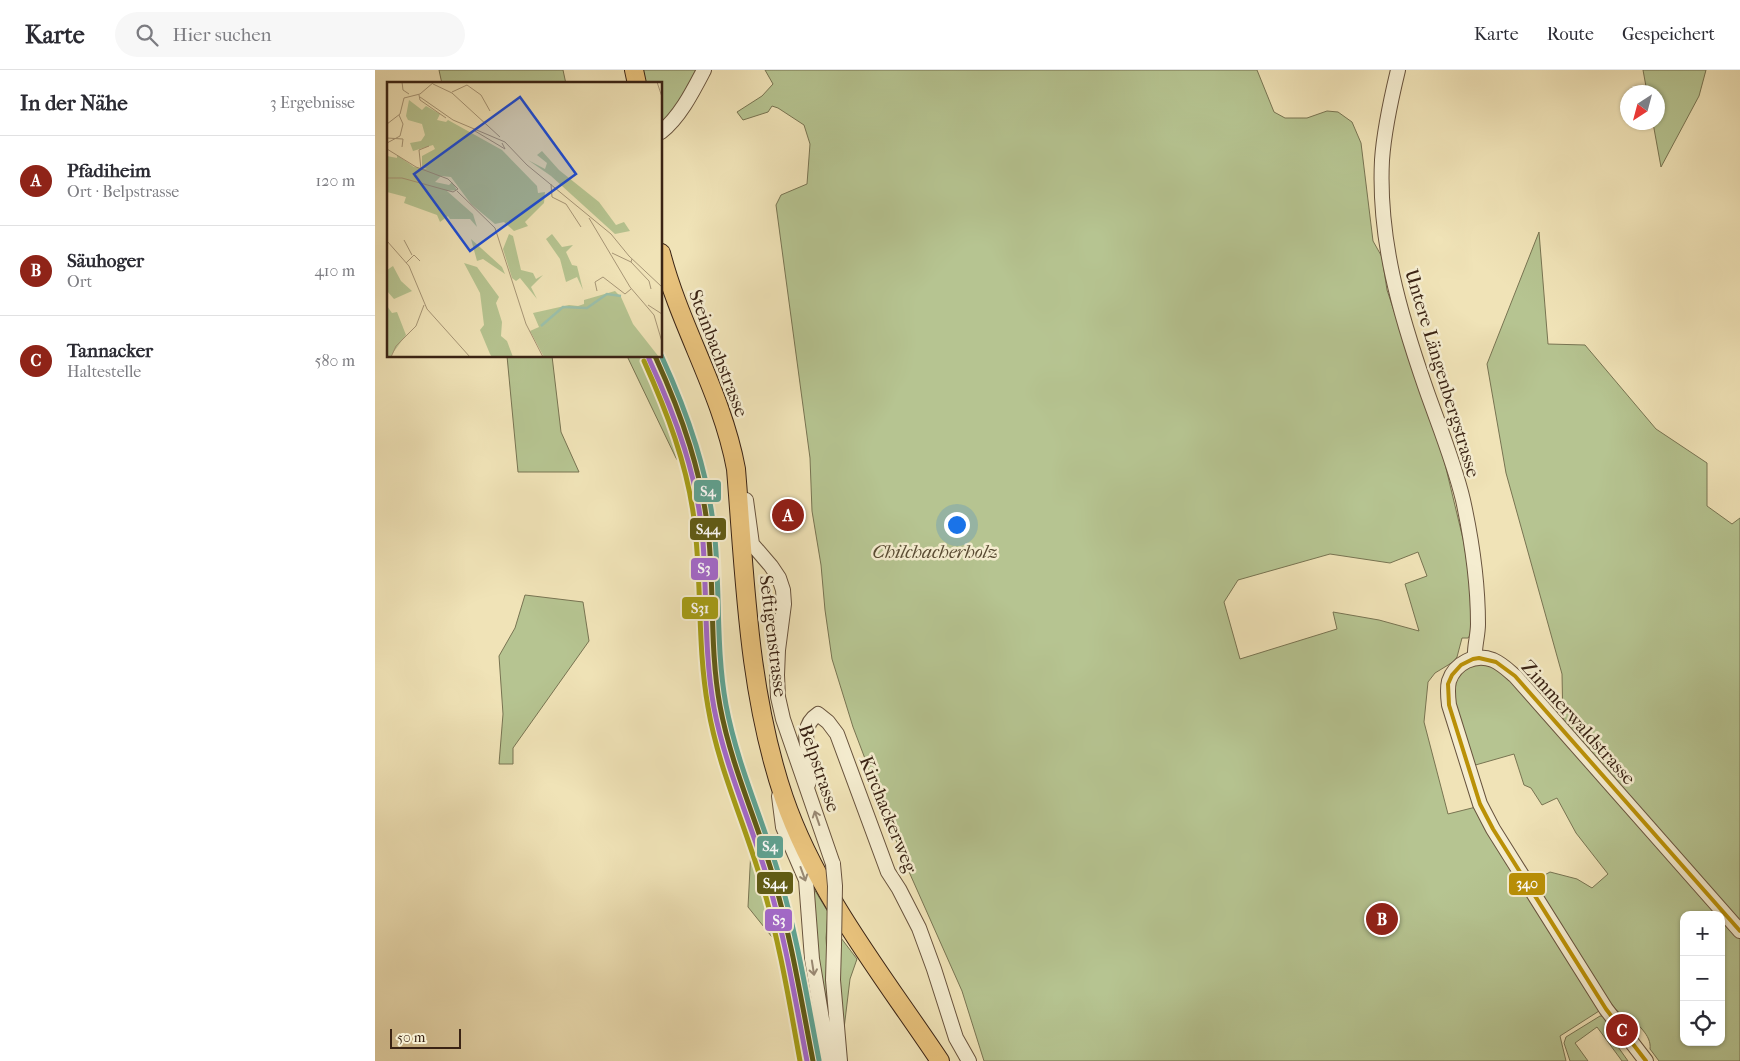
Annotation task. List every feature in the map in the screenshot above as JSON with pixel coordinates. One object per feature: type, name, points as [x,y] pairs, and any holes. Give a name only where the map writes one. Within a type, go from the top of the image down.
[{"type":"main road","name":"Steinbachstrasse","points":[[663,259],[677,302],[722,416],[736,469]]},
{"type":"main road","name":"Seftigenstrasse","points":[[736,469],[750,634],[769,745],[785,798],[802,841],[827,889],[857,938],[940,1061]]},
{"type":"street","points":[[663,130],[669,126],[704,70]]},
{"type":"street","name":"Untere Längenbergstrasse","points":[[1398,70],[1387,120],[1382,158],[1382,204],[1387,248],[1397,299],[1447,448],[1465,511],[1476,583],[1478,625],[1475,658]]},
{"type":"street","name":"Belpstrasse","points":[[736,469],[745,496],[752,544],[771,566],[779,578],[783,590],[784,604],[777,675],[779,698],[783,719],[833,864],[835,886],[833,980],[840,1061]]},
{"type":"street","points":[[1475,658],[1462,664],[1453,674],[1449,681],[1448,695],[1455,726],[1480,804],[1500,841],[1606,1009],[1646,1061]]},
{"type":"street","name":"Zimmerwaldstrasse","points":[[1475,658],[1494,660],[1515,676],[1740,931]]},
{"type":"street","name":"Kirchackerweg","points":[[807,787],[811,776],[805,734],[812,718],[818,714],[829,722],[837,734],[888,872],[919,928],[956,1038],[969,1061]]},
{"type":"street","points":[[778,777],[783,828],[806,880],[812,959],[829,1061]]},
{"type":"green space","points":[[439,70],[563,70],[566,82],[442,82]]},
{"type":"green space","points":[[643,70],[699,70],[672,115],[663,122],[663,82],[644,82]]},
{"type":"green space","name":"Chilchacherholz","points":[[765,70],[1257,70],[1274,112],[1285,118],[1307,118],[1327,111],[1338,112],[1352,122],[1361,143],[1373,241],[1382,257],[1387,290],[1444,460],[1464,543],[1470,583],[1473,631],[1468,638],[1462,638],[1457,657],[1453,662],[1435,673],[1428,682],[1424,722],[1448,814],[1476,807],[1523,887],[1550,872],[1577,879],[1592,888],[1608,874],[1576,833],[1557,798],[1542,805],[1531,788],[1524,785],[1514,754],[1472,766],[1456,711],[1454,695],[1456,682],[1462,672],[1473,665],[1491,666],[1501,671],[1514,682],[1714,911],[1680,911],[1680,1046],[1725,1046],[1725,922],[1740,939],[1740,1061],[1659,1061],[1650,1049],[1649,1039],[1643,1030],[1628,1014],[1624,1017],[1610,1004],[1560,1036],[1566,1061],[984,1061],[962,991],[902,856],[853,727],[832,659],[821,565],[812,511],[810,458],[776,205],[781,195],[807,184],[810,144],[804,125],[778,108],[772,106],[768,112],[743,120],[737,112],[762,96],[773,84]],"holes":[[[1418,552],[1427,576],[1405,584],[1419,631],[1379,620],[1333,612],[1337,629],[1240,659],[1224,602],[1238,580],[1330,554],[1390,563]]]},
{"type":"green space","points":[[1643,70],[1706,70],[1699,96],[1661,167],[1654,130],[1665,130],[1665,85],[1646,85]]},
{"type":"green space","points":[[1539,232],[1548,344],[1585,345],[1656,429],[1707,463],[1707,506],[1732,524],[1740,518],[1740,923],[1563,724],[1562,674],[1506,473],[1487,364]]},
{"type":"green space","points":[[507,358],[552,358],[561,432],[579,472],[518,472]]},
{"type":"green space","points":[[628,358],[651,358],[678,419],[697,485],[695,485],[676,458]]},
{"type":"green space","points":[[707,581],[709,653],[716,707],[727,751],[777,907],[783,934],[772,937],[748,907],[751,849],[710,696],[700,646]]},
{"type":"green space","points":[[525,595],[583,602],[589,641],[513,748],[513,764],[499,764],[503,714],[499,656],[515,628]]},
{"type":"green space","points":[[811,884],[828,912],[826,938],[832,1034],[823,1003]]},
{"type":"green space","points":[[838,934],[857,959],[850,979],[843,1037],[840,1020]]},
{"type":"green space","points":[[1600,1016],[1605,1016],[1613,1034],[1611,1037],[1628,1061],[1622,1061],[1597,1027],[1575,1043],[1588,1061],[1570,1061],[1564,1043],[1566,1037]]},
{"type":"transit line","name":"S44","points":[[656,358],[674,400],[690,446],[702,492],[709,540],[713,645],[720,706],[744,792],[773,876],[795,968],[813,1061]]},
{"type":"transit line","name":"S4","points":[[662,358],[696,445],[708,491],[715,539],[719,643],[726,705],[737,748],[772,854],[791,920],[819,1060]]},
{"type":"transit line","name":"S3","points":[[649,359],[677,425],[691,471],[703,542],[707,646],[714,708],[725,751],[760,856],[779,922],[807,1061]]},
{"type":"transit line","name":"S31","points":[[644,361],[661,399],[675,438],[691,499],[698,566],[702,660],[712,729],[767,902],[783,970],[800,1061]]},
{"type":"transit line","name":"340","points":[[1646,1061],[1606,1009],[1493,829],[1480,804],[1449,705],[1448,684],[1452,675],[1461,665],[1479,658],[1496,662],[1515,676],[1740,931]]},
{"type":"place","name":"Pfadiheim","points":[[788,515]]},
{"type":"place","name":"Säuhoger","points":[[1382,919]]},
{"type":"place","name":"Tannacker","points":[[1622,1030]]}]
